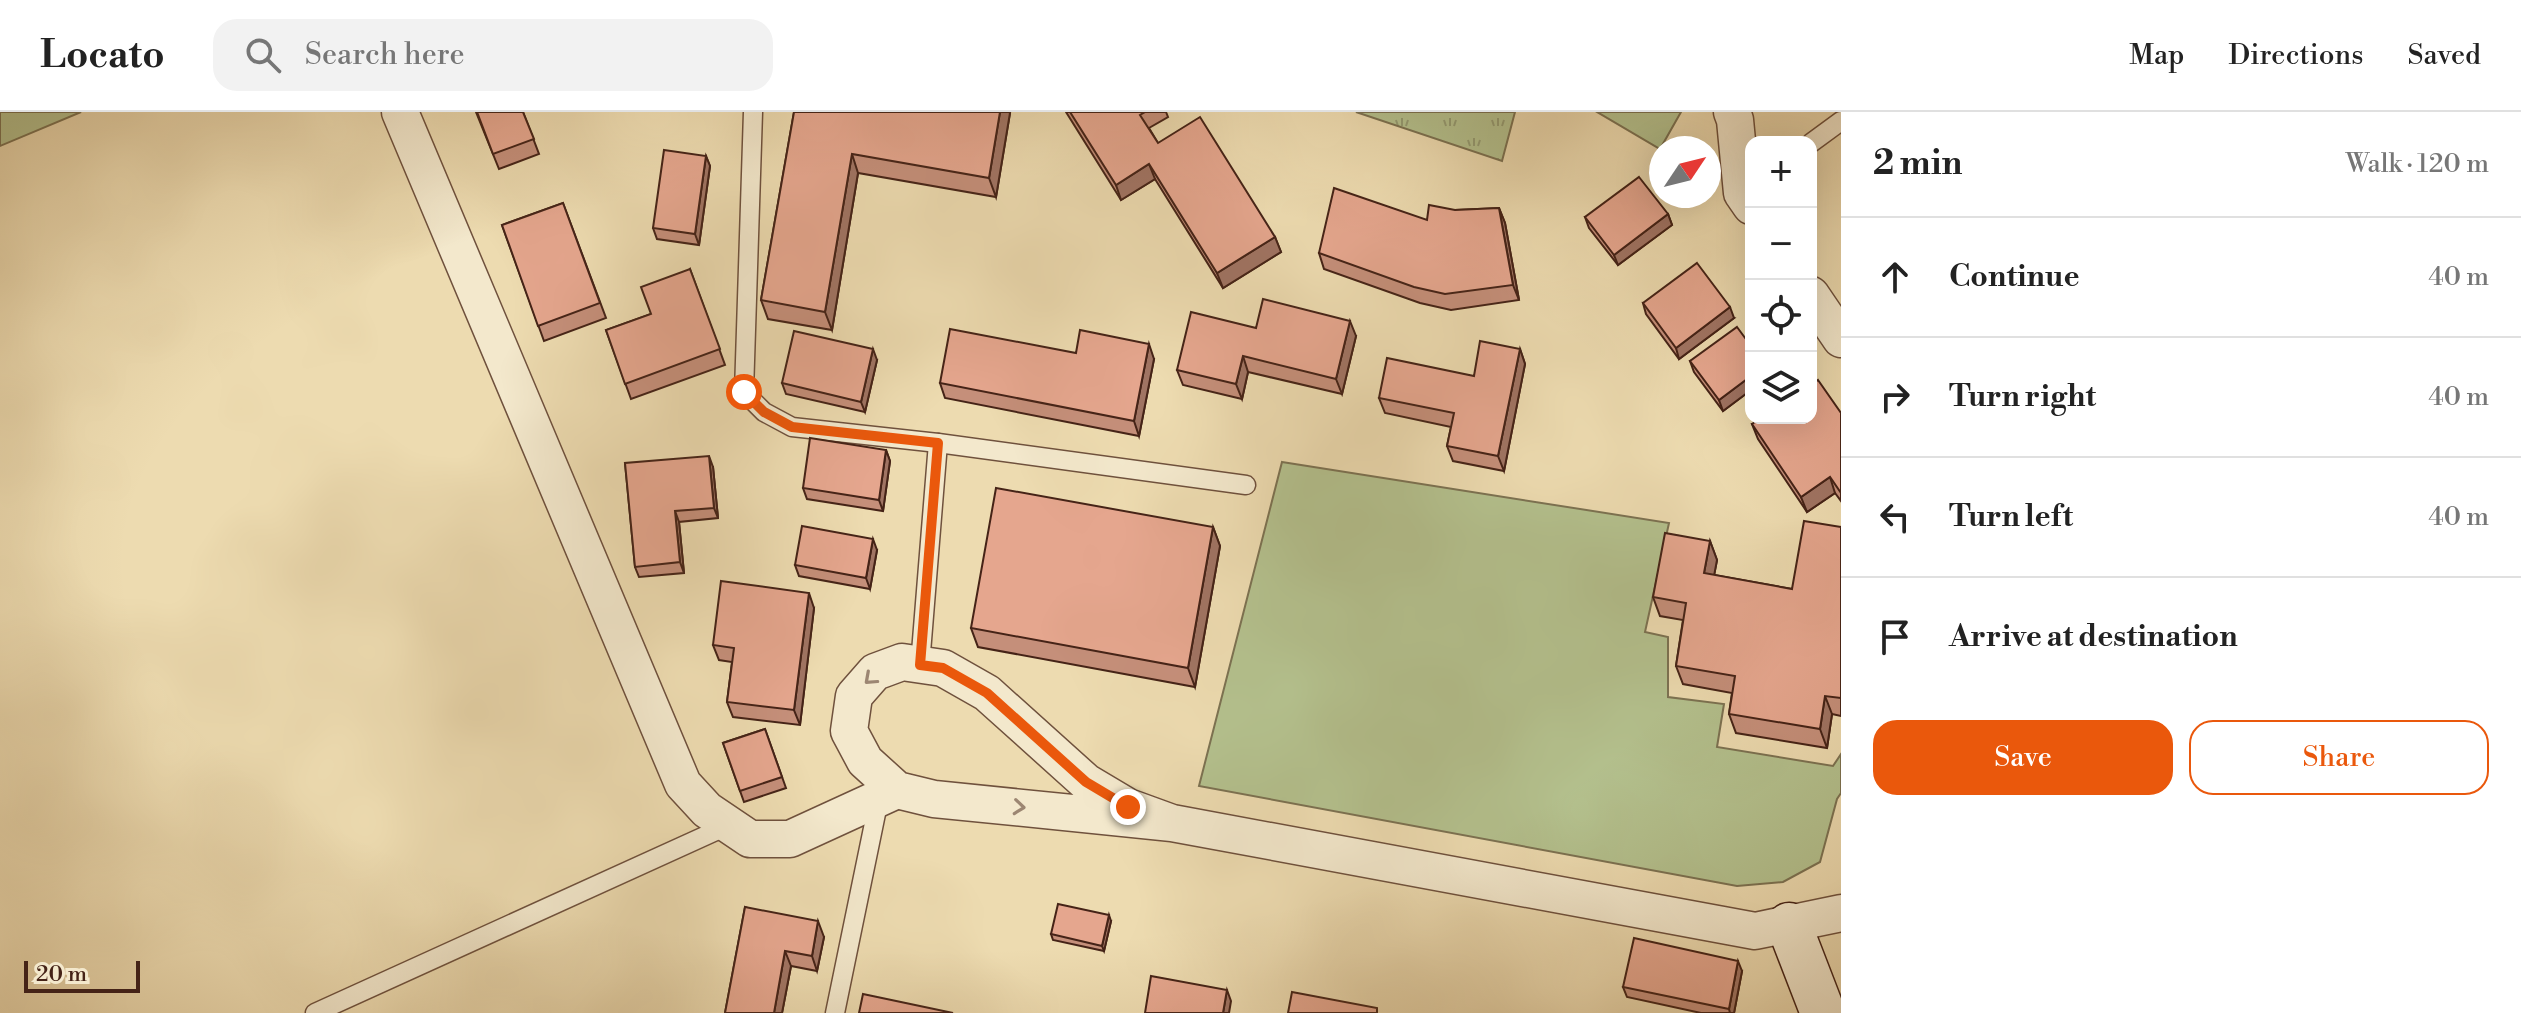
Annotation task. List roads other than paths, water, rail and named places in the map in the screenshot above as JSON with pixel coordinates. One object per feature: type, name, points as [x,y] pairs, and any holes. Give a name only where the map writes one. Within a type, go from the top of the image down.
[{"type":"street","points":[[400,112],[683,784],[707,810],[750,839],[790,839],[888,794],[1172,823],[1755,931],[1841,913]]},
{"type":"street","points":[[1732,112],[1745,178]]},
{"type":"street","points":[[1817,304],[1841,339]]},
{"type":"street","points":[[888,794],[849,731],[854,696],[875,672],[902,662],[943,668],[987,693],[1086,782],[1128,807],[1172,823]]},
{"type":"street","points":[[1789,925],[1823,1013]]},
{"type":"lane","points":[[753,112],[744,392],[764,412],[792,427],[938,443],[1246,485]]},
{"type":"lane","points":[[1817,139],[1841,121]]},
{"type":"lane","points":[[920,665],[938,443]]},
{"type":"lane","points":[[835,1013],[888,794]]},
{"type":"lane","points":[[315,1013],[729,825]]}]
